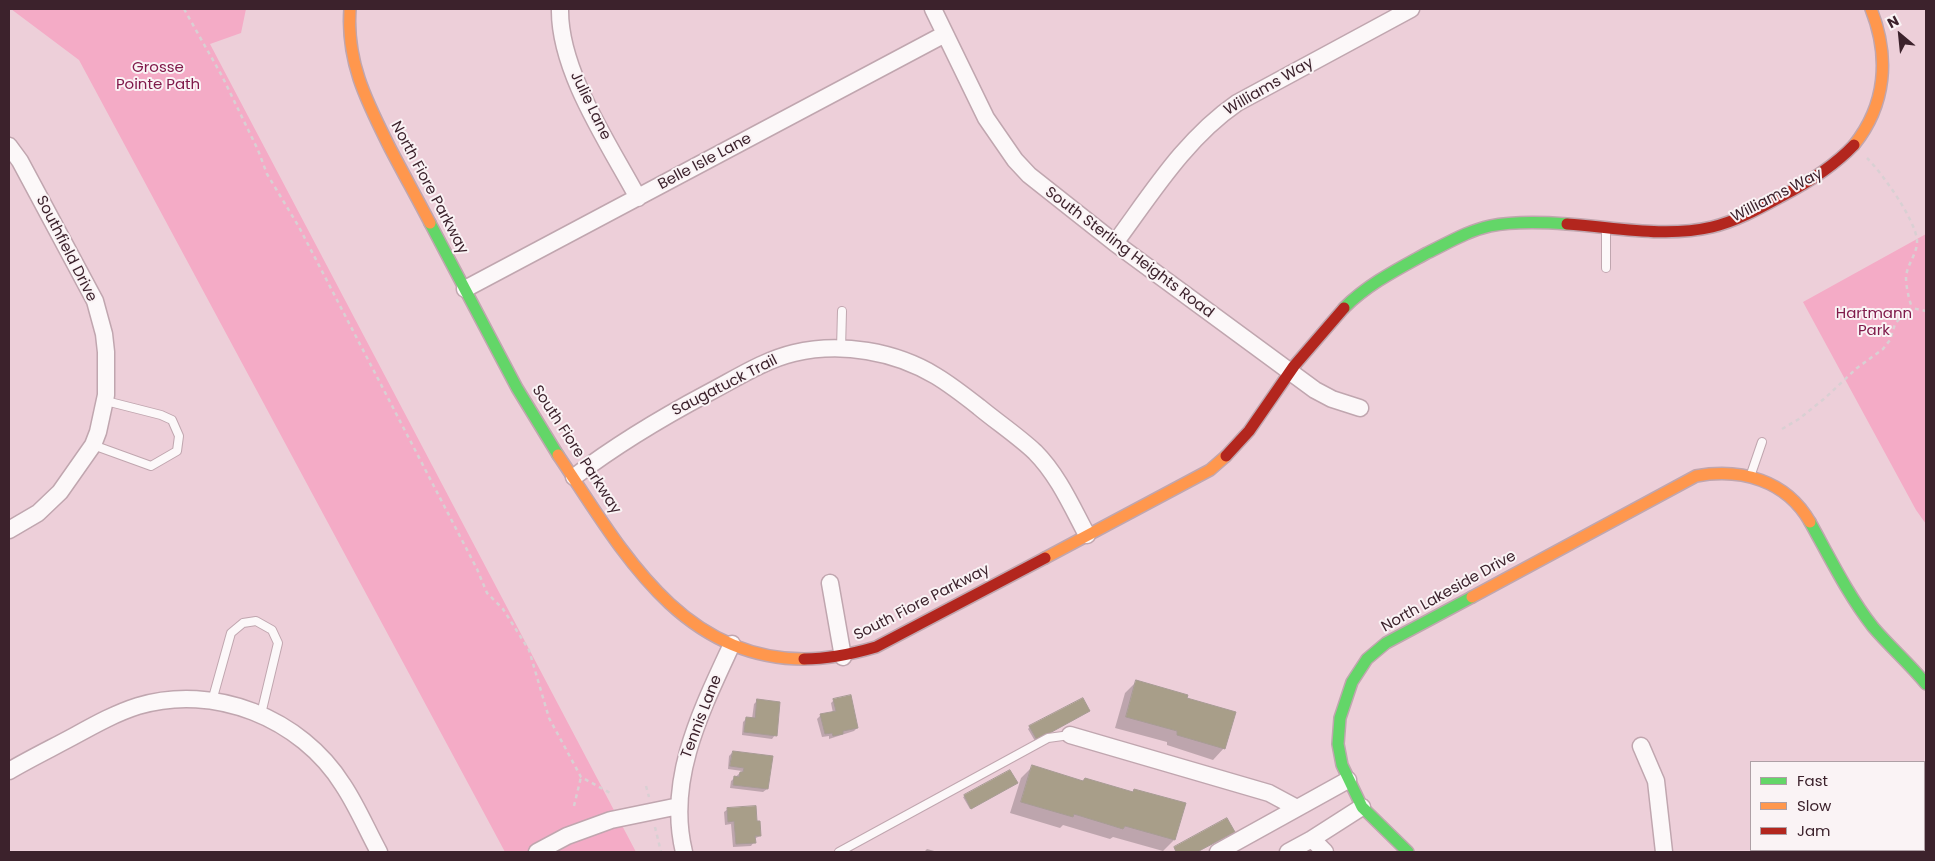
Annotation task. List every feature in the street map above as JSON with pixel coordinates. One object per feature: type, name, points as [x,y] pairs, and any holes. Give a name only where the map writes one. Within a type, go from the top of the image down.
[{"type":"street","name":"North Fiore Parkway","points":[[350,9],[350,37],[356,75],[366,101],[510,373]]},
{"type":"street","name":"Julie Lane","points":[[560,9],[563,42],[572,73],[638,198]]},
{"type":"street","name":"South Sterling Heights Road","points":[[933,9],[986,118],[1015,160],[1029,175],[1248,342],[1315,390],[1332,399],[1360,408]]},
{"type":"street","name":"Williams Way","points":[[1115,242],[1183,152],[1217,116],[1237,103],[1410,9]]},
{"type":"street","name":"Williams Way","points":[[1290,371],[1357,296],[1385,276],[1461,235],[1483,228],[1524,223],[1649,232],[1702,229],[1735,220],[1816,178],[1840,161],[1861,136],[1871,120],[1879,100],[1882,53],[1875,16],[1871,9]]},
{"type":"street","name":"Belle Isle Lane","points":[[465,289],[945,34]]},
{"type":"street","name":"Southfield Drive","points":[[9,146],[20,161],[95,301],[104,334],[106,352],[106,401],[93,444],[60,492],[38,513],[9,530]]},
{"type":"street","name":"Saugatuck Trail","points":[[574,477],[607,452],[661,418],[739,376],[793,353],[841,349],[878,353],[910,364],[935,376],[961,393],[1035,452],[1060,485],[1088,535]]},
{"type":"street","name":"South Fiore Parkway","points":[[510,373],[540,428],[630,561],[650,586],[675,610],[706,631],[757,654],[811,660],[843,657],[876,647],[1210,470],[1245,437],[1290,371]]},
{"type":"street","name":"North Lakeside Drive","points":[[1408,852],[1362,808],[1342,765],[1338,744],[1340,718],[1352,682],[1367,659],[1386,642],[1696,476],[1725,472],[1751,476],[1772,485],[1798,504],[1807,516],[1866,619],[1926,684]]},
{"type":"street","points":[[830,584],[843,657]]},
{"type":"street","name":"Tennis Lane","points":[[684,852],[679,806],[683,770],[689,746],[732,644]]},
{"type":"street","points":[[9,771],[114,715],[138,706],[177,700],[212,701],[240,707],[261,714],[294,733],[327,764],[343,784],[379,852]]},
{"type":"street","points":[[1070,735],[1269,793],[1297,808]]},
{"type":"street","points":[[1642,746],[1656,780],[1664,852]]},
{"type":"street","points":[[1218,852],[1348,780]]},
{"type":"street","points":[[537,852],[567,836],[611,820],[679,806]]},
{"type":"street","points":[[1288,852],[1312,840],[1362,808]]},
{"type":"street","points":[[1312,840],[1325,852]]},
{"type":"lane","points":[[1606,228],[1606,268]]},
{"type":"lane","points":[[841,349],[842,311]]},
{"type":"lane","points":[[93,444],[151,466],[177,451],[179,436],[172,420],[161,414],[106,401]]},
{"type":"lane","points":[[1751,476],[1762,442]]},
{"type":"lane","points":[[212,701],[231,632],[243,623],[256,621],[272,630],[278,643],[261,714]]},
{"type":"lane","points":[[839,852],[1048,738],[1070,735]]},
{"type":"path","points":[[184,9],[222,76],[258,150],[266,174],[299,227],[477,568],[487,593],[503,609],[529,650],[549,718],[581,777],[612,794]]},
{"type":"path","points":[[1866,158],[1879,170],[1896,195],[1917,240],[1916,249],[1906,277],[1912,308]]},
{"type":"path","points":[[1782,429],[1825,398],[1857,368],[1884,349],[1890,340],[1895,324],[1906,311],[1912,308],[1926,311]]},
{"type":"path","points":[[574,806],[581,777]]},
{"type":"green space","name":"Grosse Pointe Path","points":[[11,9],[246,9],[241,33],[210,44],[636,852],[505,852],[79,60]]},
{"type":"green space","name":"Hartmann Park","points":[[1926,234],[1926,524],[1916,510],[1803,302]]},
{"type":"building","points":[[1136,680],[1188,695],[1187,698],[1236,712],[1225,749],[1177,735],[1177,731],[1126,717]]},
{"type":"building","points":[[851,695],[858,728],[843,731],[843,734],[833,736],[832,733],[825,734],[820,714],[836,711],[833,699]]},
{"type":"building","points":[[1083,698],[1090,711],[1037,740],[1029,726]]},
{"type":"building","points":[[757,699],[780,702],[777,736],[744,732],[746,717],[755,718]]},
{"type":"building","points":[[733,751],[773,756],[768,789],[733,785],[734,776],[739,777],[740,772],[743,772],[744,768],[730,766]]},
{"type":"building","points":[[1032,765],[1083,781],[1085,778],[1133,792],[1134,789],[1186,803],[1175,840],[1125,826],[1123,829],[1074,814],[1073,817],[1021,802]]},
{"type":"building","points":[[1010,770],[1018,783],[971,809],[964,795]]},
{"type":"building","points":[[756,806],[761,836],[755,836],[756,843],[736,844],[734,821],[728,822],[727,808]]},
{"type":"building","points":[[1227,818],[1235,832],[1197,852],[1176,852],[1174,847]]},
{"type":"traffic: fast","points":[[430,223],[517,388],[558,455]]},
{"type":"traffic: fast","points":[[1344,308],[1373,284],[1394,271],[1473,231],[1509,223],[1567,224]]},
{"type":"traffic: fast","points":[[1810,522],[1864,615],[1926,684]]},
{"type":"traffic: fast","points":[[1408,852],[1362,807],[1342,765],[1338,744],[1340,718],[1352,682],[1367,659],[1386,643],[1472,597]]},
{"type":"traffic: slow","points":[[350,9],[351,47],[366,98],[430,223]]},
{"type":"traffic: slow","points":[[1854,145],[1865,130],[1873,114],[1882,80],[1881,45],[1871,9]]},
{"type":"traffic: slow","points":[[558,455],[629,559],[657,591],[687,618],[721,640],[760,654],[804,659]]},
{"type":"traffic: slow","points":[[1045,558],[1210,470],[1226,456]]},
{"type":"traffic: slow","points":[[1472,597],[1696,476],[1729,474],[1761,480],[1788,496],[1810,522]]},
{"type":"traffic: jam","points":[[1567,224],[1658,232],[1676,232],[1712,227],[1748,214],[1802,185],[1829,167],[1854,145]]},
{"type":"traffic: jam","points":[[1226,456],[1249,431],[1294,366],[1344,308]]},
{"type":"traffic: jam","points":[[804,659],[840,656],[876,647],[1045,558]]}]
